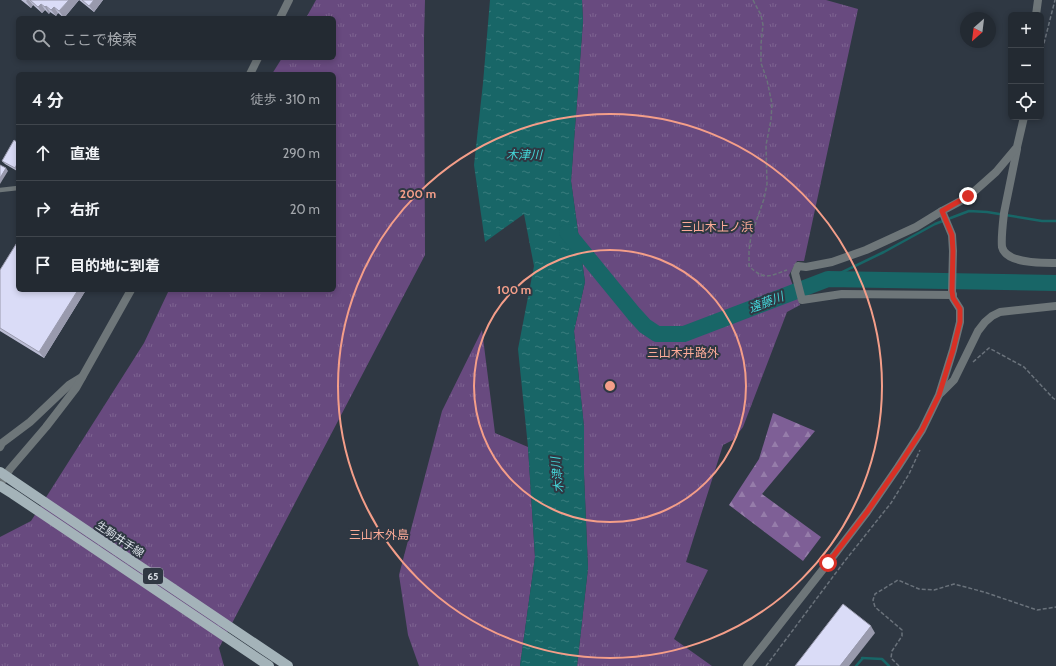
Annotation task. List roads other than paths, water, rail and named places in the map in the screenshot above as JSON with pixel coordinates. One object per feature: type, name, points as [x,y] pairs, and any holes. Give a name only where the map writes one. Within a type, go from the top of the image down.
[{"type":"main road","name":"生駒井手線","points":[[3,474],[16,490],[269,666]]},
{"type":"main road","name":"生駒井手線","points":[[0,485],[16,490],[288,666]]},
{"type":"street","points":[[281,16],[289,0]]},
{"type":"street","points":[[1036,12],[1038,0]]},
{"type":"street","points":[[251,72],[257,60]]},
{"type":"street","points":[[1023,120],[1002,222],[1002,248],[1007,255],[1016,260],[1056,264]]},
{"type":"street","points":[[952,295],[842,294],[802,300],[795,273],[798,266],[806,267],[832,262],[866,250],[916,227],[968,196],[996,172],[1017,147]]},
{"type":"street","points":[[747,666],[867,512],[922,430],[939,395],[960,322],[960,309],[952,295],[952,235],[942,211]]},
{"type":"street","points":[[0,485],[3,474],[10,469],[46,427],[76,388],[130,292]]},
{"type":"street","points":[[939,395],[954,380],[978,331],[992,316],[1000,312],[1056,306]]},
{"type":"street","points":[[0,447],[2,443],[30,422],[69,385],[82,377]]},
{"type":"lane","points":[[0,190],[16,188]]},
{"type":"water","name":"木津川","points":[[490,0],[582,0],[583,21],[571,181],[585,282],[574,331],[584,427],[584,474],[588,568],[577,666],[520,666],[535,557],[528,447],[518,349],[534,266],[524,214],[485,242],[474,165]]},
{"type":"waterway","points":[[828,279],[884,252],[935,224],[969,211],[987,212],[1042,221],[1056,221]]},
{"type":"waterway","name":"遠藤川","points":[[567,232],[634,314],[645,326],[657,334],[684,334],[828,279],[1056,283]]},
{"type":"waterway","points":[[862,658],[882,659],[889,666]]},
{"type":"waterway","points":[[856,666],[863,658]]},
{"type":"district","name":"三山木上ノ浜","points":[[717,226]]},
{"type":"district","name":"三山木井路外","points":[[683,352]]},
{"type":"district","name":"三山木外島","points":[[379,534]]}]
